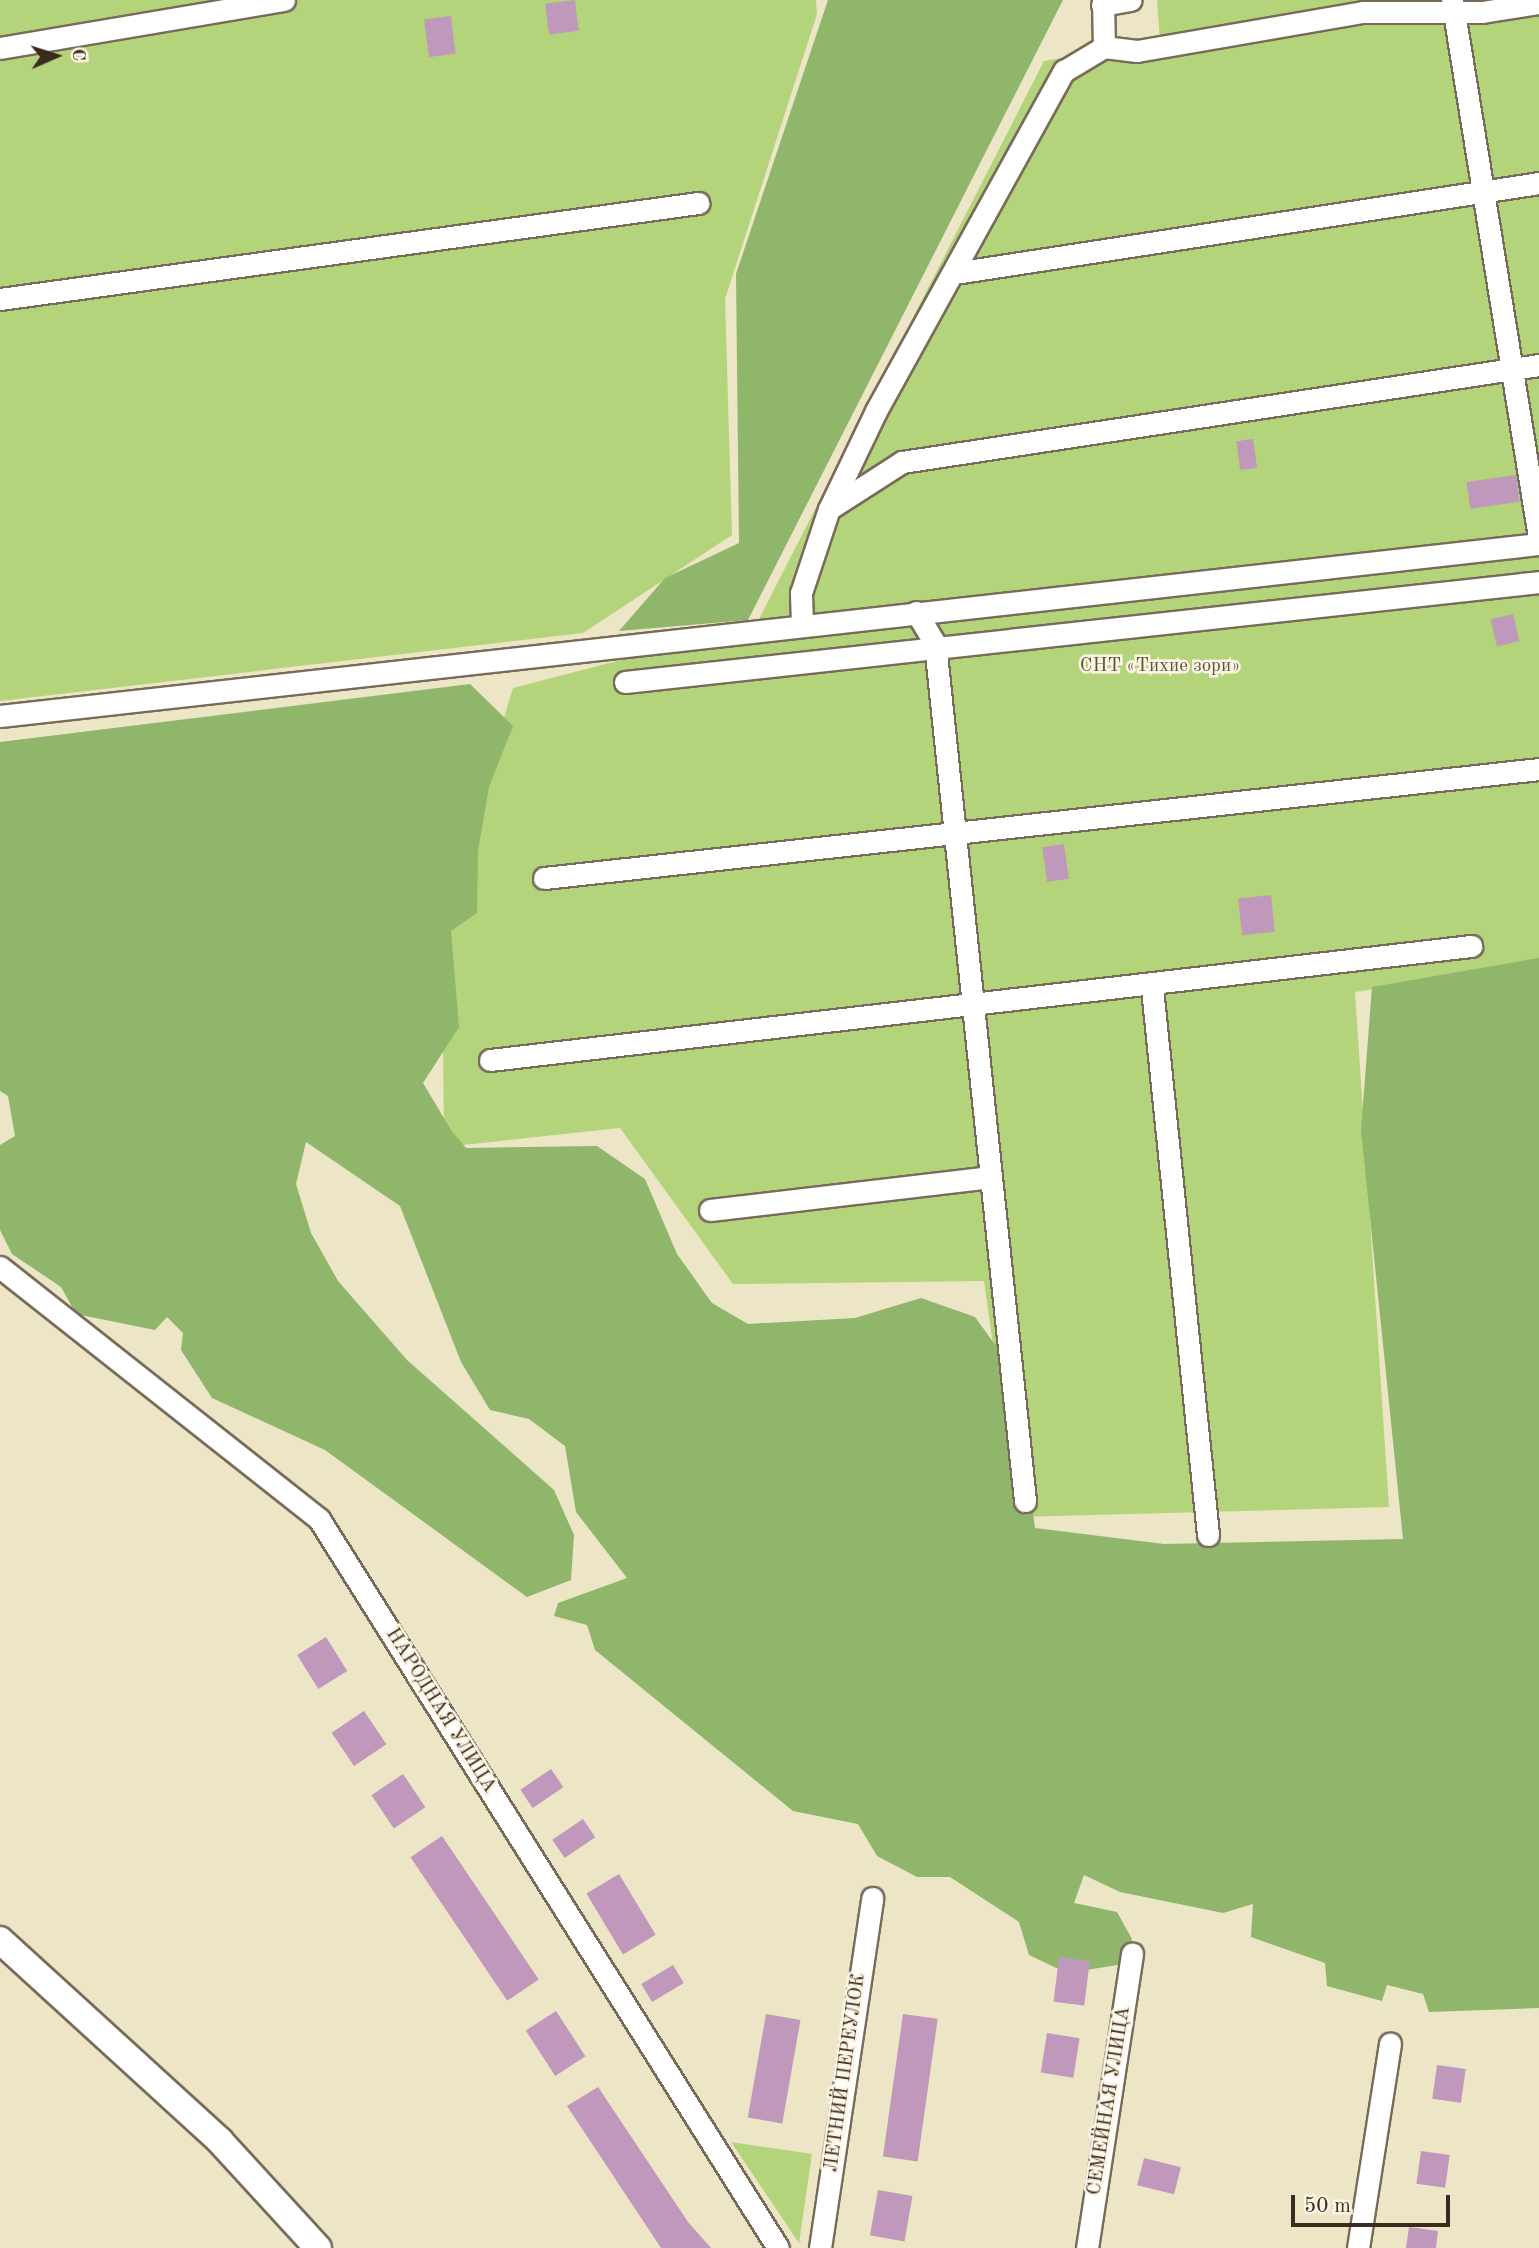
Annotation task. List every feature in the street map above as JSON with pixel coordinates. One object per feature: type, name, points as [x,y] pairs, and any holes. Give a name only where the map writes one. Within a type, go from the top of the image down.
[{"type":"main road","points":[[0,1940],[220,2141],[318,2248]]},
{"type":"street","points":[[0,48],[284,0]]},
{"type":"street","points":[[1104,47],[1102,2],[1131,0]]},
{"type":"street","points":[[802,623],[801,593],[815,536],[876,411],[956,273],[1064,71],[1104,47],[1215,42],[1363,12],[1453,5],[1539,3]]},
{"type":"street","points":[[1453,5],[1539,537]]},
{"type":"street","points":[[956,273],[1539,183]]},
{"type":"street","points":[[0,299],[698,204]]},
{"type":"street","points":[[829,509],[902,462],[1539,365]]},
{"type":"street","points":[[0,716],[802,623],[1539,544]]},
{"type":"street","points":[[625,682],[883,656],[935,644],[1539,582]]},
{"type":"street","points":[[916,612],[935,644],[952,832],[1025,1501]]},
{"type":"street","points":[[544,878],[1539,769]]},
{"type":"street","points":[[490,1060],[970,1003],[1152,988],[1471,946]]},
{"type":"street","points":[[1152,988],[1208,1535]]},
{"type":"street","points":[[710,1210],[989,1177]]},
{"type":"street","name":"НАРОДНАЯ УЛИЦА","points":[[0,1268],[319,1519],[778,2248]]},
{"type":"street","name":"ЛЕТНИЙ ПЕРЕУЛОК","points":[[820,2248],[872,1898]]},
{"type":"street","name":"СЕМЕЙНАЯ УЛИЦА","points":[[1087,2248],[1132,1953]]},
{"type":"street","points":[[1358,2248],[1390,2043]]},
{"type":"green space","points":[[0,0],[816,0],[817,14],[725,299],[732,535],[583,633],[0,701]]},
{"type":"green space","points":[[828,0],[1063,0],[748,620],[619,631],[665,578],[739,543],[736,274]]},
{"type":"green space","name":"СНТ «Тихие зори»","points":[[1157,0],[1539,0],[1539,963],[1355,992],[1389,1507],[1017,1517],[984,1281],[733,1284],[620,1128],[444,1147],[442,922],[513,688],[756,625],[1044,61],[1160,42]]},
{"type":"green space","points":[[470,684],[513,726],[489,787],[478,851],[477,913],[451,931],[459,1027],[423,1083],[451,1130],[466,1148],[597,1146],[645,1179],[677,1254],[712,1303],[748,1324],[855,1318],[921,1298],[975,1317],[1014,1371],[1035,1528],[1164,1544],[1403,1539],[1361,1130],[1372,987],[1539,958],[1539,2008],[1429,2012],[1423,1994],[1387,1985],[1382,2001],[1327,1986],[1325,1963],[1251,1937],[1253,1904],[1223,1913],[1120,1892],[1084,1875],[1074,1903],[1117,1912],[1132,1939],[1124,1964],[1067,1973],[1029,1955],[1019,1922],[950,1877],[917,1877],[877,1856],[858,1824],[793,1811],[595,1650],[587,1625],[554,1616],[558,1603],[627,1578],[576,1512],[565,1446],[529,1419],[490,1410],[461,1362],[400,1206],[306,1142],[296,1184],[311,1233],[338,1281],[407,1360],[554,1490],[574,1535],[571,1580],[527,1597],[325,1450],[212,1398],[181,1350],[183,1333],[167,1317],[155,1330],[76,1314],[61,1287],[12,1254],[0,1230],[0,1145],[15,1136],[8,1096],[0,1091],[0,742]]},
{"type":"green space","points":[[731,2142],[812,2154],[799,2243]]},
{"type":"building","points":[[575,0],[579,31],[549,34],[545,4]]},
{"type":"building","points":[[451,16],[456,54],[429,57],[424,19]]},
{"type":"building","points":[[1253,439],[1257,468],[1240,470],[1236,441]]},
{"type":"building","points":[[1516,475],[1520,502],[1470,509],[1466,482]]},
{"type":"building","points":[[1513,614],[1519,641],[1497,646],[1491,619]]},
{"type":"building","points":[[1064,844],[1069,879],[1047,882],[1042,847]]},
{"type":"building","points":[[1271,895],[1275,932],[1242,935],[1238,898]]},
{"type":"building","points":[[326,1637],[347,1671],[318,1689],[297,1655]]},
{"type":"building","points":[[364,1711],[386,1744],[354,1766],[332,1733]]},
{"type":"building","points":[[551,1769],[563,1787],[533,1808],[520,1790]]},
{"type":"building","points":[[403,1774],[425,1807],[394,1828],[371,1795]]},
{"type":"building","points":[[583,1819],[595,1837],[565,1858],[552,1840]]},
{"type":"building","points":[[442,1836],[539,1979],[507,2001],[410,1857]]},
{"type":"building","points":[[619,1874],[656,1935],[623,1954],[586,1894]]},
{"type":"building","points":[[1059,1957],[1090,1961],[1084,2005],[1054,2002]]},
{"type":"building","points":[[673,1965],[684,1983],[652,2002],[641,1984]]},
{"type":"building","points":[[556,2011],[585,2056],[555,2076],[526,2031]]},
{"type":"building","points":[[766,2014],[800,2020],[782,2123],[748,2117]]},
{"type":"building","points":[[903,2014],[938,2019],[918,2161],[883,2157]]},
{"type":"building","points":[[1047,2033],[1080,2038],[1073,2078],[1041,2073]]},
{"type":"building","points":[[1437,2065],[1466,2069],[1461,2103],[1432,2099]]},
{"type":"building","points":[[598,2087],[688,2222],[711,2248],[661,2248],[567,2106]]},
{"type":"building","points":[[1421,2151],[1450,2155],[1445,2188],[1416,2184]]},
{"type":"building","points":[[1144,2158],[1181,2167],[1174,2194],[1137,2185]]},
{"type":"building","points":[[878,2190],[912,2196],[904,2241],[870,2235]]},
{"type":"building","points":[[1409,2227],[1438,2231],[1436,2248],[1406,2248]]}]
